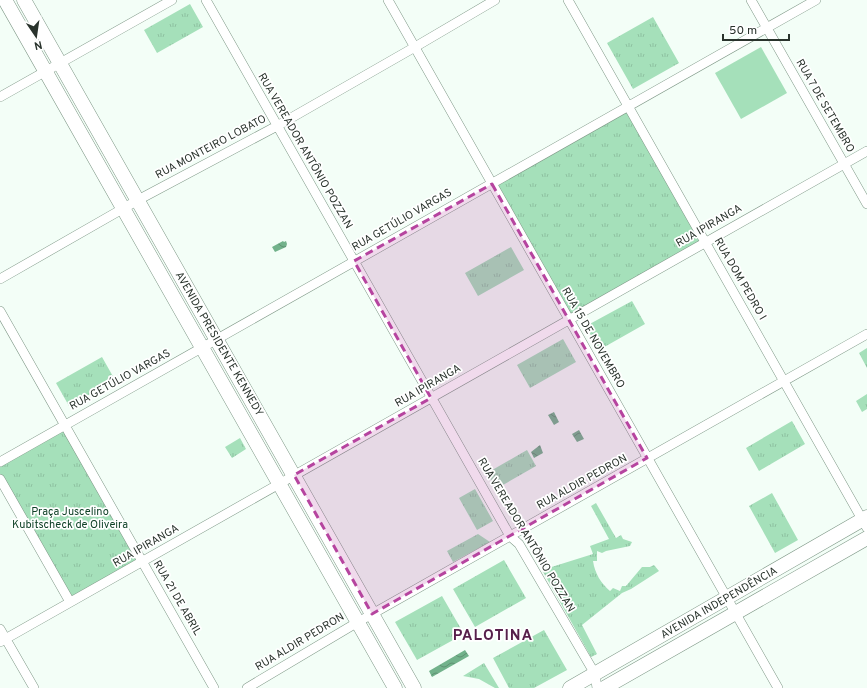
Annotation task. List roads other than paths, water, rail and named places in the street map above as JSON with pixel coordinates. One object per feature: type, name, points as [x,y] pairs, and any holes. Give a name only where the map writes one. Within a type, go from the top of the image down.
[{"type":"main road","name":"AVENIDA PRESIDENTE KENNEDY","points":[[5,0],[395,688]]},
{"type":"main road","name":"AVENIDA PRESIDENTE KENNEDY","points":[[24,0],[414,688]]},
{"type":"main road","name":"AVENIDA INDEPENDÊNCIA","points":[[570,688],[726,598],[865,522]]},
{"type":"main road","name":"AVENIDA INDEPENDÊNCIA","points":[[604,688],[867,538]]},
{"type":"street","points":[[0,98],[172,0]]},
{"type":"street","name":"RUA VEREADOR ANTÔNIO POZZAN","points":[[206,0],[510,536],[519,544],[595,674],[596,688]]},
{"type":"street","name":"RUA 15 DE NOVEMBRO","points":[[388,0],[778,688]]},
{"type":"street","name":"RUA MONTEIRO LOBATO","points":[[0,279],[138,200],[277,126],[495,0]]},
{"type":"street","name":"RUA DOM PEDRO I","points":[[568,0],[865,522]]},
{"type":"street","name":"RUA 7 DE SETEMBRO","points":[[751,0],[867,204]]},
{"type":"street","name":"RUA GETÚLIO VARGAS","points":[[0,462],[816,0]]},
{"type":"street","name":"RUA IPIRANGA","points":[[3,641],[867,151]]},
{"type":"street","name":"RUA 21 DE ABRIL","points":[[0,311],[214,688]]},
{"type":"street","name":"RUA ALDIR PEDRON","points":[[246,688],[372,614],[867,334]]},
{"type":"street","points":[[0,479],[70,602]]},
{"type":"street","points":[[0,629],[3,641],[34,688]]},
{"type":"water","points":[[286,241],[286,247],[275,252],[272,247]]},
{"type":"water","points":[[554,412],[559,422],[554,425],[548,415]]},
{"type":"water","points":[[579,430],[584,439],[577,442],[572,434]]},
{"type":"water","points":[[540,445],[543,453],[534,458],[531,452]]},
{"type":"water","points":[[465,650],[469,656],[432,677],[429,671]]},
{"type":"district","name":"PALOTINA","points":[[493,636]]},
{"type":"park label","name":"Praça Juscelino Kubitscheck de Oliveira","points":[[70,518]]}]
